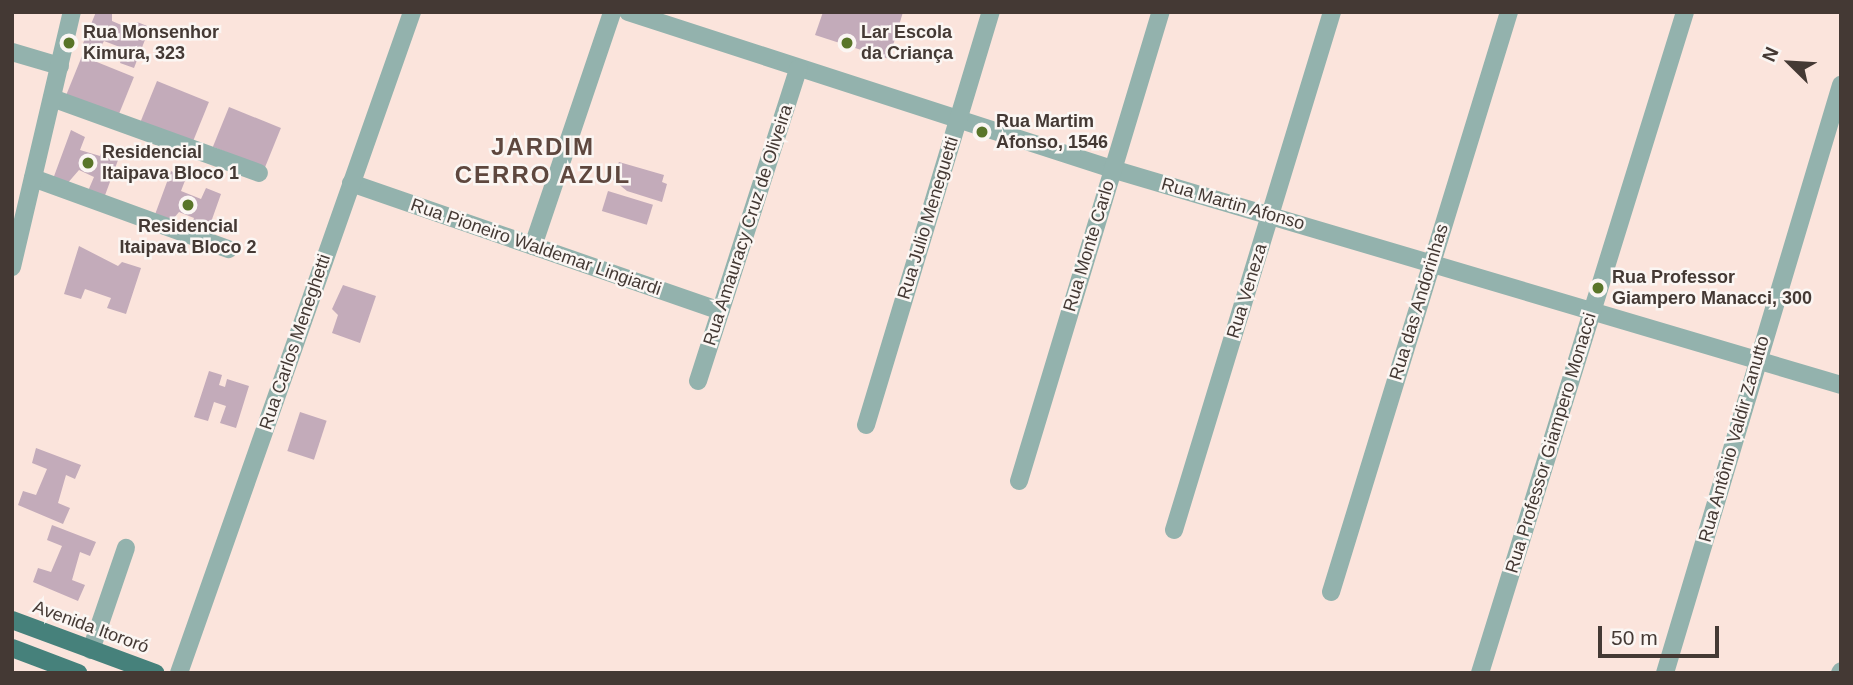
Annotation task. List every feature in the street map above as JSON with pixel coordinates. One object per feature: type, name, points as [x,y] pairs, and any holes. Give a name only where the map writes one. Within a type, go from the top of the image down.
[{"type":"main road","name":"Avenida Itororó","points":[[12,620],[155,673]]},
{"type":"main road","points":[[12,648],[79,673]]},
{"type":"street","points":[[12,267],[72,12]]},
{"type":"street","name":"Rua Carlos Meneghetti","points":[[179,673],[412,12]]},
{"type":"street","points":[[533,246],[612,12]]},
{"type":"street","name":"Rua Martin Afonso","points":[[628,12],[1112,169],[1431,262],[1591,314],[1841,385]]},
{"type":"street","name":"Rua Julio Meneguetti","points":[[866,425],[991,12]]},
{"type":"street","name":"Rua Monte Carlo","points":[[1019,481],[1161,12]]},
{"type":"street","name":"Rua Veneza","points":[[1174,530],[1332,12]]},
{"type":"street","name":"Rua das Andorinhas","points":[[1331,592],[1509,12]]},
{"type":"street","name":"Rua Professor Giampero Monacci","points":[[1480,673],[1685,12]]},
{"type":"street","points":[[12,52],[60,66]]},
{"type":"street","name":"Rua Amauracy Cruz de Oliveira","points":[[698,381],[798,69]]},
{"type":"street","name":"Rua Antônio Valdir Zanutto","points":[[1665,673],[1756,361],[1841,85]]},
{"type":"street","points":[[52,98],[259,173]]},
{"type":"street","points":[[33,178],[228,249]]},
{"type":"street","name":"Rua Pioneiro Waldemar Lingiardi","points":[[351,183],[720,311]]},
{"type":"street","points":[[91,650],[126,548]]},
{"type":"building","points":[[96,12],[112,12],[112,21],[133,30],[137,22],[150,27],[134,68],[120,63],[125,49],[104,41],[98,52],[82,46]]},
{"type":"building","points":[[823,12],[903,12],[889,59],[815,35]]},
{"type":"building","points":[[82,56],[134,77],[118,117],[66,96]]},
{"type":"building","points":[[157,81],[209,102],[192,143],[141,122]]},
{"type":"building","points":[[229,107],[281,128],[265,168],[213,147]]},
{"type":"building","name":"Residencial Itaipava Bloco 1","points":[[71,130],[85,137],[80,150],[100,156],[103,147],[121,152],[104,198],[88,191],[94,177],[79,170],[66,185],[53,179]]},
{"type":"building","points":[[619,162],[664,175],[662,182],[667,184],[662,202],[627,191],[611,178]]},
{"type":"building","name":"Residencial Itaipava Bloco 2","points":[[171,171],[186,178],[181,191],[201,199],[206,188],[221,194],[205,239],[188,232],[194,218],[179,212],[168,225],[153,220]]},
{"type":"building","points":[[608,191],[653,205],[647,225],[602,211]]},
{"type":"building","points":[[79,246],[118,266],[122,262],[141,268],[126,314],[107,308],[111,298],[85,289],[81,299],[64,294]]},
{"type":"building","points":[[343,285],[376,296],[360,343],[332,333],[338,315],[332,309]]},
{"type":"building","points":[[209,371],[222,375],[219,385],[225,387],[227,379],[249,386],[236,428],[220,423],[226,406],[214,402],[208,421],[194,417]]},
{"type":"building","points":[[300,412],[327,421],[314,460],[287,451]]},
{"type":"building","points":[[36,448],[81,465],[75,479],[66,475],[58,503],[70,508],[63,524],[18,505],[23,491],[36,495],[47,469],[32,463]]},
{"type":"building","points":[[52,525],[96,542],[90,556],[80,552],[72,580],[85,585],[78,601],[33,582],[38,568],[51,572],[62,546],[47,540]]},
{"type":"place","name":"Rua Monsenhor Kimura, 323","points":[[69,43]]},
{"type":"place","name":"Lar Escola da Criança","points":[[847,43]]},
{"type":"place","name":"Rua Martim Afonso, 1546","points":[[982,132]]},
{"type":"place","name":"Residencial Itaipava Bloco 1","points":[[88,163]]},
{"type":"place","name":"Residencial Itaipava Bloco 2","points":[[188,205]]},
{"type":"place","name":"Rua Professor Giampero Manacci, 300","points":[[1598,288]]},
{"type":"district","name":"JARDIM CERRO AZUL","points":[[543,161]]}]
